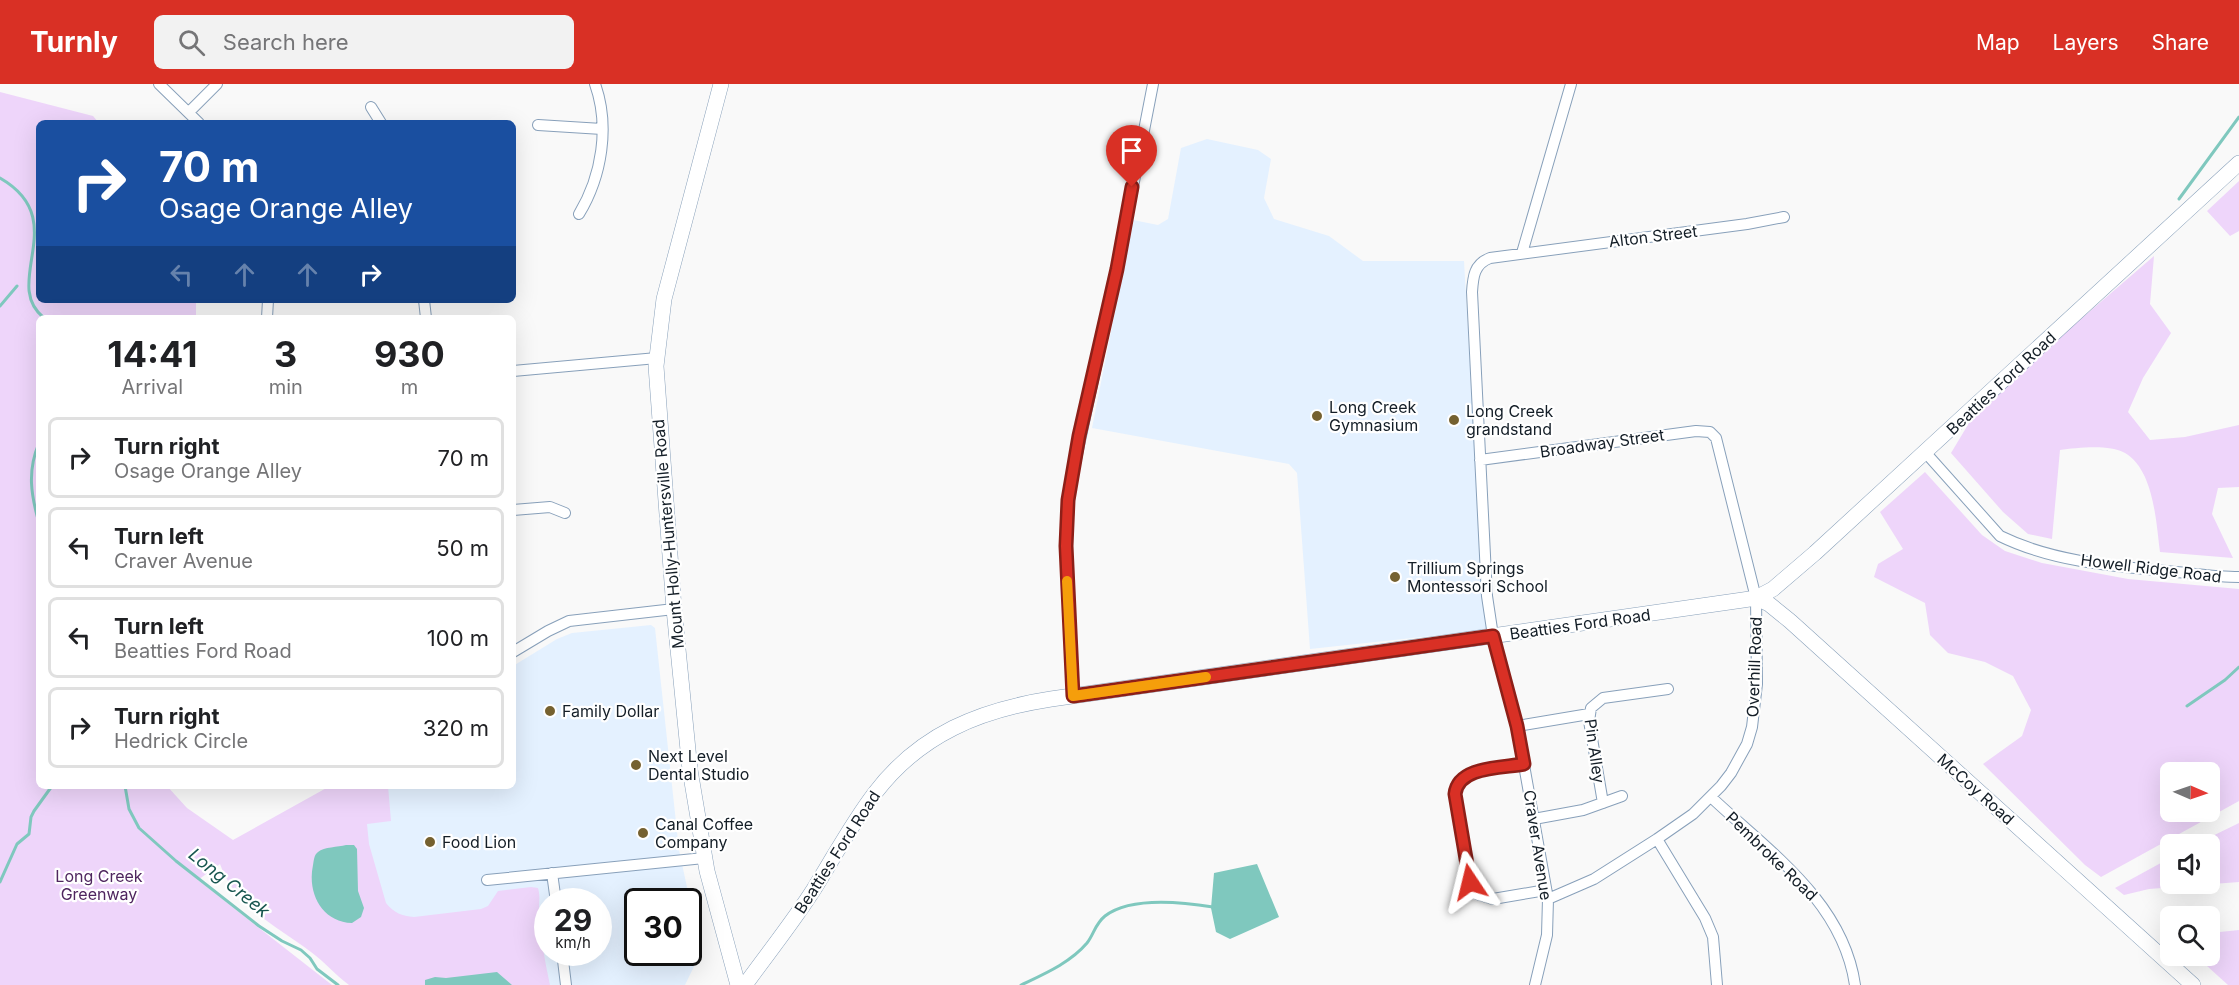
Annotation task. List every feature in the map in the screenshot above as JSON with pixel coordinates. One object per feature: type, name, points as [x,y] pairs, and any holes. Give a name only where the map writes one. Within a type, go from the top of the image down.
[{"type":"main road","name":"Mount Holly-Huntersville Road","points":[[721,84],[670,278],[661,321],[657,358],[658,409],[674,609],[690,770],[705,858],[738,985]]},
{"type":"main road","name":"Beatties Ford Road","points":[[745,985],[796,917],[878,788],[898,767],[939,735],[977,717],[1010,706],[1073,696],[1756,598],[1773,589],[2239,163]]},
{"type":"main road","name":"McCoy Road","points":[[1756,598],[1769,604],[1790,621],[2193,985]]},
{"type":"street","points":[[159,84],[196,120]]},
{"type":"street","points":[[189,112],[218,84]]},
{"type":"street","points":[[579,214],[598,171],[602,129],[601,108],[595,84]]},
{"type":"street","points":[[1073,696],[1066,546],[1070,487],[1154,84]]},
{"type":"street","points":[[1522,253],[1571,84]]},
{"type":"street","points":[[371,107],[379,120]]},
{"type":"street","points":[[538,125],[602,129]]},
{"type":"street","name":"Alton Street","points":[[1480,460],[1473,279],[1477,266],[1485,260],[1522,253],[1728,227],[1784,217]]},
{"type":"street","points":[[516,371],[657,358]]},
{"type":"street","name":"Broadway Street","points":[[1480,460],[1696,431],[1714,434],[1718,443]]},
{"type":"street","name":"Overhill Road","points":[[1524,764],[1466,775],[1457,784],[1455,794],[1470,882],[1477,894],[1494,899],[1547,894],[1594,879],[1657,839],[1711,797],[1742,756],[1752,727],[1757,684],[1756,598],[1718,443]]},
{"type":"street","name":"Howell Ridge Road","points":[[1925,452],[2000,536],[2016,544],[2032,550],[2109,566],[2239,577]]},
{"type":"street","name":"Craver Avenue","points":[[1480,460],[1487,596],[1493,636],[1517,726],[1547,894],[1547,935],[1535,985]]},
{"type":"street","points":[[516,510],[550,507],[565,513]]},
{"type":"street","points":[[516,650],[569,621],[674,609]]},
{"type":"street","name":"Pin Alley","points":[[1603,803],[1589,714],[1595,703],[1603,698],[1668,689]]},
{"type":"street","points":[[1517,726],[1589,714]]},
{"type":"street","points":[[1534,819],[1582,810],[1622,796]]},
{"type":"street","name":"Pembroke Road","points":[[1711,797],[1792,872],[1818,900],[1845,949],[1855,985]]},
{"type":"street","points":[[1657,839],[1705,918],[1713,937],[1717,985]]},
{"type":"street","points":[[487,880],[705,858]]},
{"type":"street","points":[[552,873],[554,888]]},
{"type":"street","points":[[564,966],[566,985]]},
{"type":"shaded area","points":[[1207,139],[1258,150],[1271,159],[1264,198],[1274,219],[1329,236],[1363,261],[1464,261],[1487,630],[1310,649],[1297,473],[1289,464],[1092,428],[1133,220],[1158,225],[1168,219],[1181,148]]},
{"type":"shaded area","points":[[651,625],[655,628],[679,850],[687,888],[624,888],[624,966],[694,966],[685,985],[415,985],[331,789],[516,789],[516,664],[557,639],[572,633]]},
{"type":"green space","name":"Long Creek Greenway","points":[[0,92],[93,116],[96,120],[36,120],[36,303],[196,303],[196,315],[36,315],[36,789],[170,789],[187,808],[233,840],[325,789],[388,789],[391,821],[367,824],[369,844],[386,903],[398,913],[414,917],[481,909],[488,906],[498,891],[531,887],[538,888],[534,888],[534,966],[546,966],[550,985],[349,985],[316,956],[246,904],[227,879],[220,864],[198,880],[332,985],[0,985]]},
{"type":"green space","points":[[2239,181],[2239,231],[2230,236],[2207,211]]},
{"type":"green space","points":[[2154,256],[2150,304],[2171,333],[2143,378],[2128,412],[2150,440],[2185,437],[2239,425],[2239,487],[2218,488],[2212,514],[2233,558],[2160,552],[2155,512],[2148,484],[2135,461],[2118,450],[2093,447],[2060,450],[2052,539],[2028,534],[2003,512],[1951,453],[1978,408]]},
{"type":"green space","points":[[1925,472],[1982,535],[2005,551],[2042,563],[2128,579],[2239,589],[2239,801],[2220,811],[2220,762],[2160,762],[2160,822],[2201,822],[2179,834],[2160,834],[2160,845],[2101,877],[2085,865],[1983,764],[2022,736],[2031,710],[2013,676],[1985,662],[1948,653],[1930,635],[1925,603],[1874,577],[1878,564],[1903,549],[1880,512]]},
{"type":"green space","points":[[2239,823],[2239,882],[2220,883],[2220,834],[2216,834]]},
{"type":"green space","points":[[2160,863],[2160,888],[2124,895],[2115,888]]},
{"type":"green space","points":[[2239,930],[2239,985],[2228,985],[2207,966],[2220,966],[2220,932]]},
{"type":"water","points":[[354,845],[357,849],[358,891],[364,908],[361,917],[352,923],[341,921],[325,912],[312,886],[314,858],[317,853],[324,849]]},
{"type":"water","points":[[1257,864],[1279,917],[1230,939],[1216,932],[1211,908],[1214,873]]},
{"type":"water","points":[[497,972],[512,985],[425,985],[425,980],[435,977],[446,978]]},
{"type":"waterway","points":[[2179,199],[2239,117]]},
{"type":"waterway","points":[[0,178],[21,195],[31,213],[34,232],[29,287],[32,304],[41,315]]},
{"type":"waterway","points":[[0,306],[17,286]]},
{"type":"waterway","name":"Long Creek","points":[[36,450],[32,473],[36,511]]},
{"type":"waterway","points":[[2187,706],[2225,680],[2239,667]]},
{"type":"waterway","points":[[0,882],[17,844],[29,834],[34,811],[50,789]]},
{"type":"waterway","name":"Long Creek","points":[[126,789],[129,809],[139,828],[176,861],[259,926],[301,950],[317,969],[338,985]]},
{"type":"waterway","points":[[1021,985],[1073,956],[1087,943],[1105,916],[1128,905],[1157,902],[1213,907]]},
{"type":"slow traffic","points":[[1067,581],[1073,696],[1206,677]]},
{"type":"place","name":"Long Creek Gymnasium","points":[[1317,416]]},
{"type":"place","name":"Long Creek grandstand","points":[[1454,420]]},
{"type":"place","name":"Trillium Springs Montessori School","points":[[1395,577]]},
{"type":"place","name":"Family Dollar","points":[[550,711]]},
{"type":"place","name":"Next Level Dental Studio","points":[[636,765]]},
{"type":"place","name":"Canal Coffee Company","points":[[643,833]]},
{"type":"place","name":"Food Lion","points":[[430,842]]},
{"type":"route","points":[[1132,187],[1117,269],[1079,436],[1068,500],[1066,546],[1073,696],[1493,636],[1517,726],[1524,764],[1472,773],[1460,779],[1457,784],[1455,794],[1470,882]]}]
